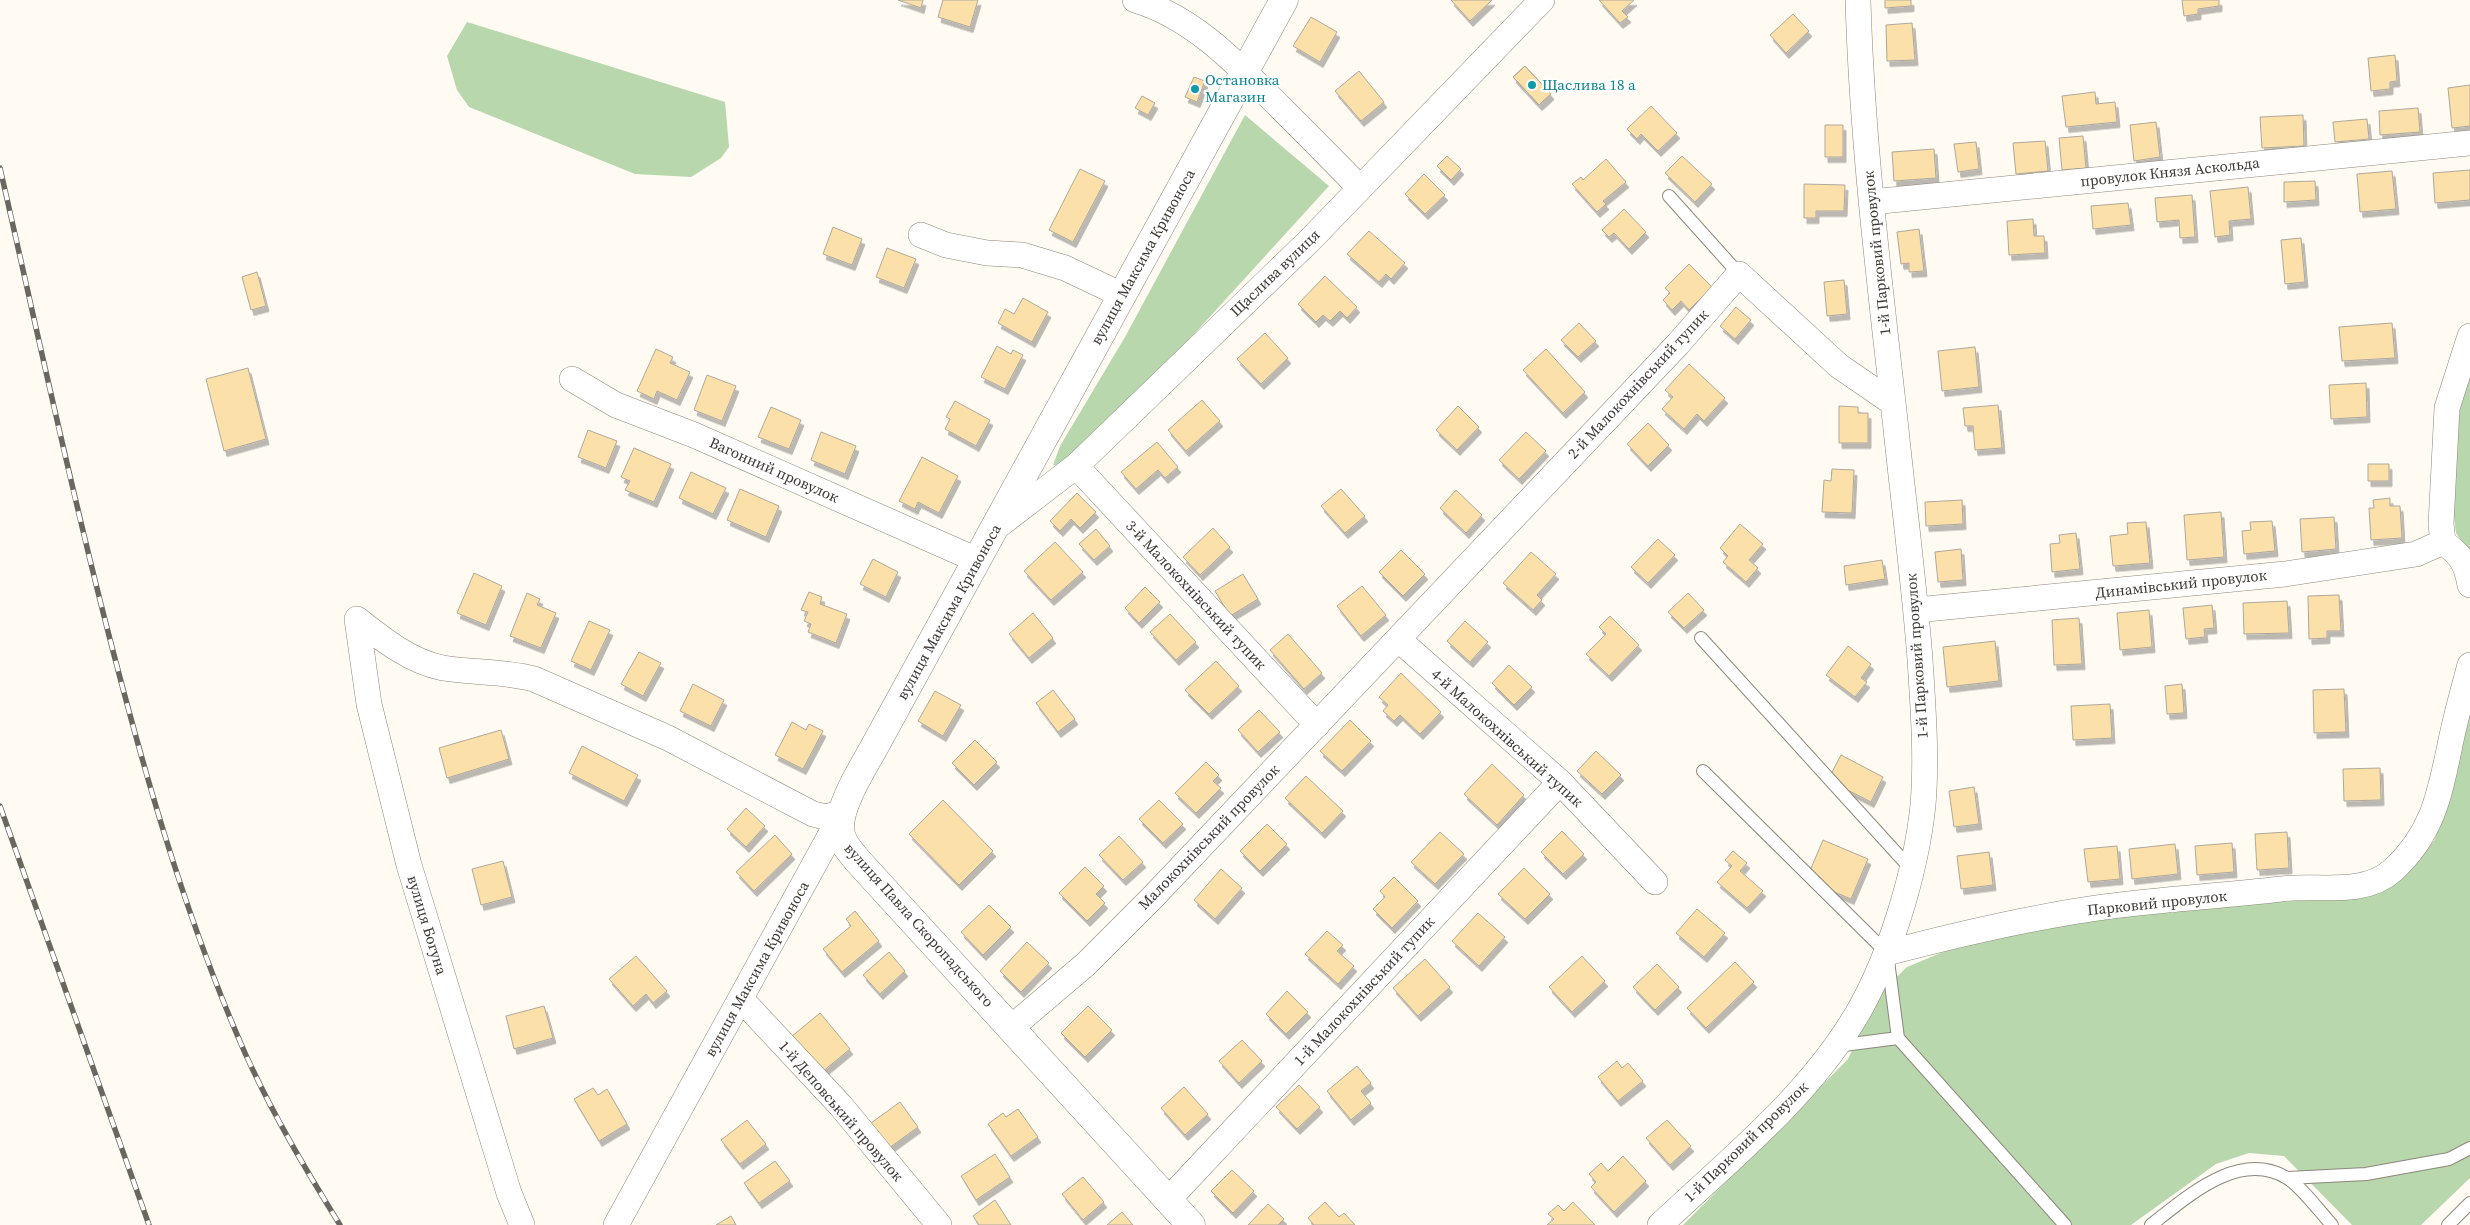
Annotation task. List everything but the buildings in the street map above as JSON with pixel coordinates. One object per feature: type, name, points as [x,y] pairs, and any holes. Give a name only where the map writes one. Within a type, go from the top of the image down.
[{"type":"street","points":[[1135,0],[1174,16],[1208,39],[1244,72],[1360,188]]},
{"type":"street","name":"вулиця Максима Кривоноса","points":[[614,1223],[843,812],[873,750],[1284,0]]},
{"type":"street","name":"Щаслива вулиця","points":[[994,529],[1076,466],[1310,240],[1542,0]]},
{"type":"street","name":"1-й Парковий провулок","points":[[1660,1225],[1771,1121],[1813,1075],[1852,1023],[1887,953],[1911,869],[1923,806],[1924,722],[1916,610],[1871,202],[1858,0]]},
{"type":"street","name":"провулок Князя Аскольда","points":[[1871,202],[2470,142]]},
{"type":"street","points":[[921,235],[946,245],[987,253],[1022,255],[1065,268],[1122,295]]},
{"type":"street","points":[[1739,274],[1840,366],[1893,403]]},
{"type":"street","name":"2-й Малокохнівський тупик","points":[[1398,639],[1678,344],[1739,274]]},
{"type":"street","points":[[2470,336],[2447,408],[2441,524],[2443,542],[2454,551],[2466,566],[2470,585]]},
{"type":"street","name":"Вагонний провулок","points":[[572,379],[616,405],[694,435],[977,560]]},
{"type":"street","name":"3-й Малокохнівський тупик","points":[[1076,466],[1317,725]]},
{"type":"street","name":"Динамівський провулок","points":[[1916,610],[2285,574],[2416,554],[2443,542]]},
{"type":"street","name":"вулиця Богуна","points":[[523,1222],[506,1184],[409,865],[369,704],[357,619],[375,634],[421,661],[443,668],[515,674],[534,680],[668,738],[813,814],[826,817],[843,812]]},
{"type":"street","name":"Малокохнівський провулок","points":[[1012,1028],[1086,964],[1398,639]]},
{"type":"street","name":"4-й Малокохнівський тупик","points":[[1398,639],[1560,782],[1655,882]]},
{"type":"street","name":"Парковий провулок","points":[[1887,953],[1989,926],[2105,907],[2300,886],[2363,886],[2392,872],[2416,845],[2435,809],[2442,787],[2453,732],[2470,666]]},
{"type":"street","name":"1-й Малокохнівський тупик","points":[[1168,1200],[1560,782]]},
{"type":"street","name":"вулиця Павла Скоропадського","points":[[843,812],[840,829],[844,843],[1192,1225]]},
{"type":"street","name":"1-й Деповський провулок","points":[[740,999],[841,1106],[939,1225]]},
{"type":"lane","points":[[1669,196],[1739,274]]},
{"type":"lane","points":[[1702,638],[1911,869]]},
{"type":"lane","points":[[1703,771],[1887,953],[1898,1038],[2065,1225]]},
{"type":"lane","points":[[1834,1046],[1898,1038]]},
{"type":"lane","points":[[2151,1225],[2180,1203],[2222,1176],[2250,1169],[2267,1170],[2288,1178],[2366,1174],[2449,1159],[2470,1148]]},
{"type":"lane","points":[[2288,1178],[2332,1225]]},
{"type":"lane","points":[[2448,1225],[2470,1203]]},
{"type":"green space","points":[[467,22],[725,102],[729,147],[721,158],[691,177],[635,174],[469,107],[457,90],[447,56]]},
{"type":"green space","points":[[1245,115],[1329,186],[1185,344],[1062,466],[1053,465],[1060,446],[1125,337]]},
{"type":"green space","points":[[2470,371],[2470,554],[2456,533],[2452,502],[2458,406]]},
{"type":"green space","points":[[2470,699],[2470,1178],[2421,1225],[2352,1225],[2284,1156],[2249,1153],[2216,1164],[2131,1225],[1683,1225],[1848,1059],[1879,994],[1907,967],[1972,940],[2033,926],[2219,905],[2313,900],[2404,875],[2434,841],[2451,798]]},
{"type":"railway","points":[[0,168],[63,448],[118,672],[149,783],[183,892],[202,946],[245,1053],[290,1141],[340,1225]]},
{"type":"railway","points":[[0,806],[149,1225]]},
{"type":"place","name":"Щаслива 18 а","points":[[1532,85]]},
{"type":"place","name":"Остановка Магазин","points":[[1195,89]]}]
